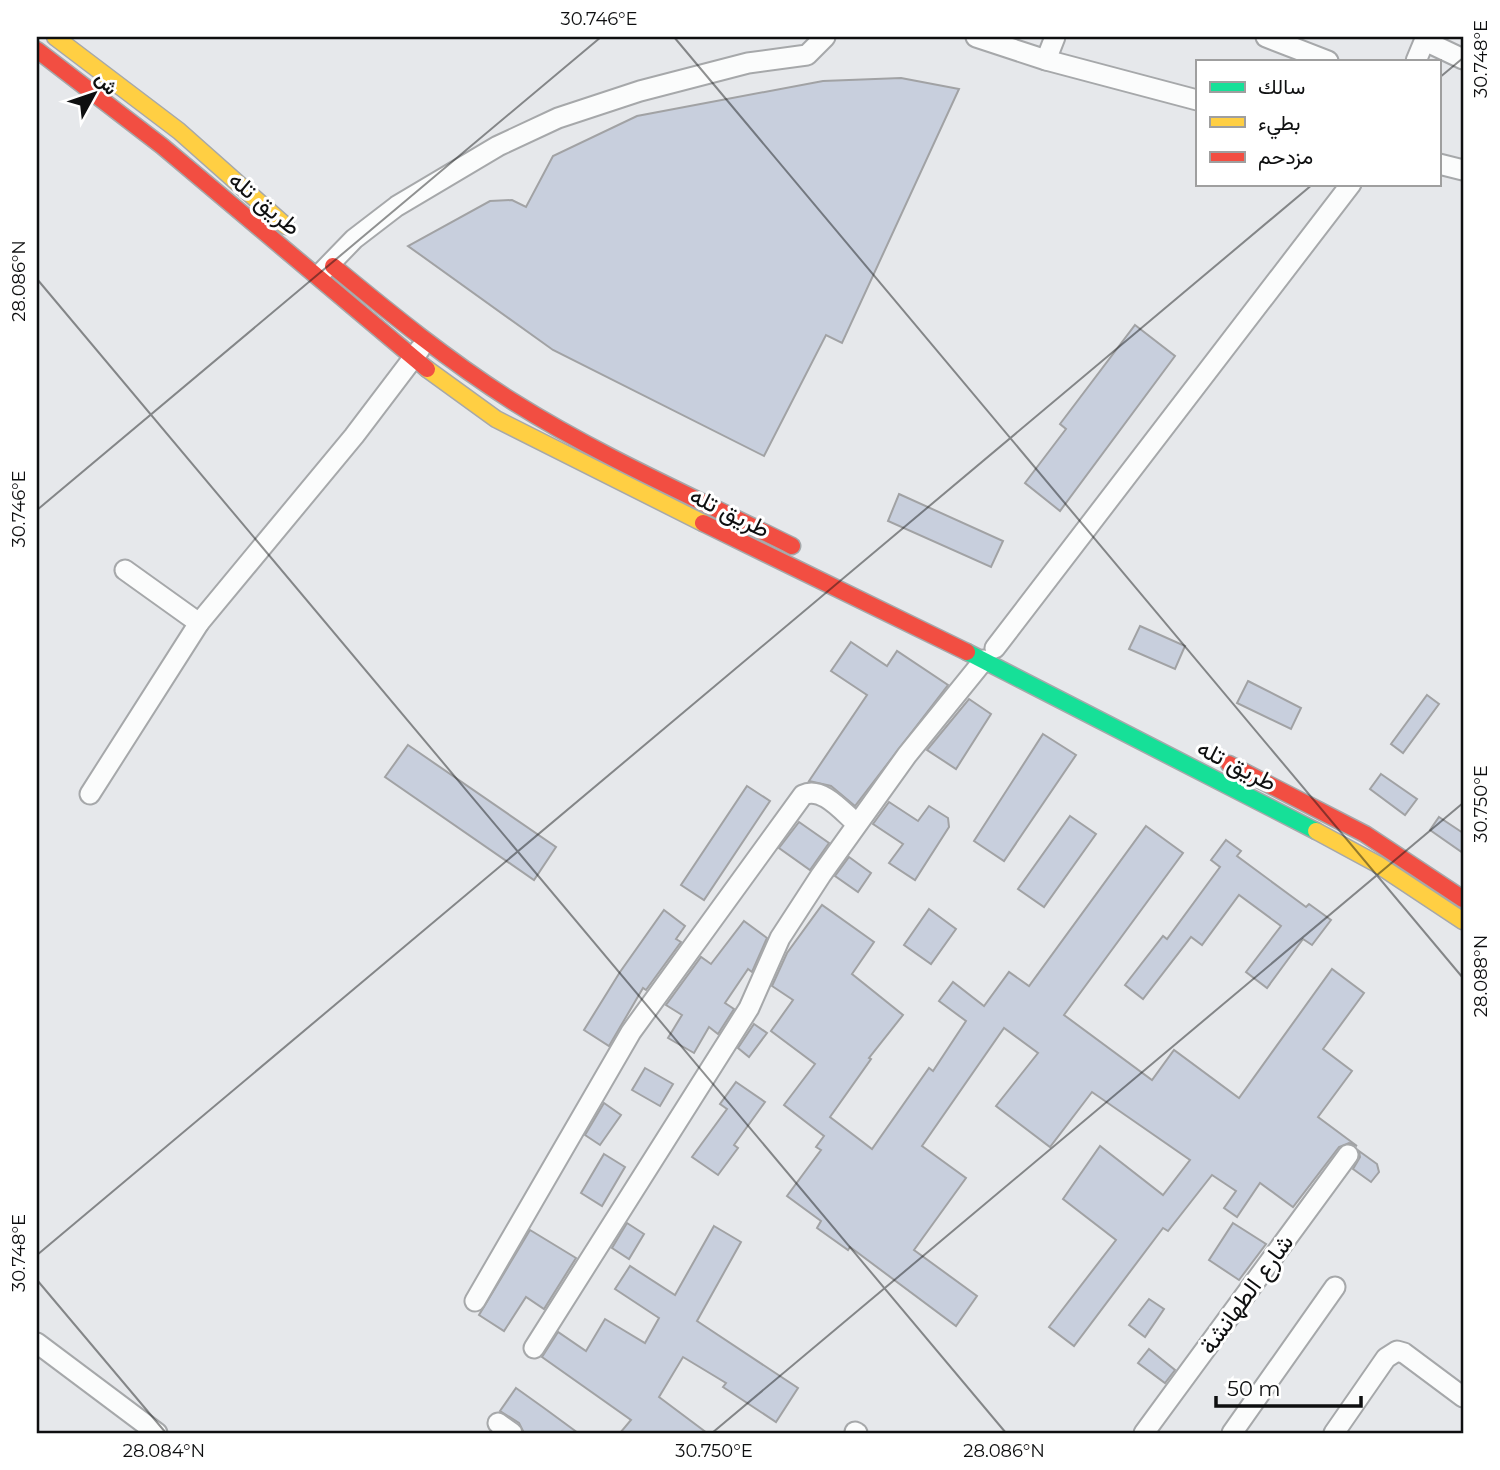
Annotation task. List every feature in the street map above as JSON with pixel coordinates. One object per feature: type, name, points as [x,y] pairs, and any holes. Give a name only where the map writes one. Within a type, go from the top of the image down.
[{"type":"main road","name":"طريق تله","points":[[55,37],[179,131],[300,238]]},
{"type":"main road","name":"طريق تله","points":[[37,50],[425,342],[514,402],[578,439],[802,551]]},
{"type":"main road","name":"طريق تله","points":[[322,265],[412,359],[502,423],[854,598],[990,654],[1020,660]]},
{"type":"main road","points":[[502,423],[514,402]]},
{"type":"main road","points":[[854,598],[862,581]]},
{"type":"main road","name":"طريق تله","points":[[922,611],[990,654],[1338,842],[1463,921]]},
{"type":"main road","name":"طريق تله","points":[[1220,760],[1354,828],[1463,899]]},
{"type":"street","points":[[322,265],[397,206],[498,146],[558,118],[640,91],[748,63],[807,55],[825,37]]},
{"type":"street","points":[[976,37],[1046,60],[1196,100]]},
{"type":"street","points":[[1046,60],[1055,37]]},
{"type":"street","points":[[1266,37],[1325,60]]},
{"type":"street","points":[[1416,60],[1426,39],[1463,59]]},
{"type":"street","points":[[1440,164],[1463,170]]},
{"type":"street","points":[[534,1348],[749,1008],[780,938],[856,823],[990,654],[1349,186]]},
{"type":"street","points":[[90,794],[198,623],[355,436],[425,342]]},
{"type":"street","points":[[125,570],[198,623]]},
{"type":"street","points":[[475,1301],[631,1032],[803,795],[810,792],[821,794],[856,823]]},
{"type":"street","name":"شارع الطهانشة","points":[[1144,1433],[1348,1155]]},
{"type":"street","points":[[1232,1433],[1335,1287]]},
{"type":"street","points":[[37,1343],[157,1433]]},
{"type":"street","points":[[1334,1433],[1386,1358],[1397,1351],[1404,1353],[1463,1397]]},
{"type":"building","points":[[901,78],[959,89],[842,343],[826,335],[764,456],[553,350],[408,246],[490,201],[512,200],[526,207],[553,156],[637,116],[823,81]]},
{"type":"building","points":[[1135,325],[1175,356],[1060,511],[1025,483],[1066,429],[1060,424]]},
{"type":"building","points":[[899,494],[1003,541],[991,567],[888,521]]},
{"type":"building","points":[[1140,626],[1185,646],[1175,669],[1129,649]]},
{"type":"building","points":[[851,642],[887,666],[897,651],[948,685],[855,806],[831,786],[809,781],[867,695],[831,671]]},
{"type":"building","points":[[1248,681],[1301,708],[1291,729],[1237,703]]},
{"type":"building","points":[[1427,695],[1439,704],[1403,753],[1391,744]]},
{"type":"building","points":[[969,699],[991,714],[956,769],[927,750]]},
{"type":"building","points":[[1043,734],[1076,755],[1004,861],[974,841]]},
{"type":"building","points":[[408,745],[556,847],[534,880],[385,777]]},
{"type":"building","points":[[1381,774],[1417,799],[1405,815],[1370,789]]},
{"type":"building","points":[[747,786],[770,801],[704,900],[681,885]]},
{"type":"building","points":[[889,802],[918,821],[929,806],[948,818],[949,827],[915,880],[889,863],[903,844],[873,824]]},
{"type":"building","points":[[1070,816],[1096,834],[1044,907],[1018,889]]},
{"type":"building","points":[[1439,817],[1463,833],[1463,853],[1430,830]]},
{"type":"building","points":[[799,822],[829,843],[810,870],[779,848]]},
{"type":"building","points":[[1146,826],[1183,853],[1064,1015],[1152,1080],[1174,1050],[1239,1098],[1332,969],[1364,993],[1323,1049],[1352,1071],[1318,1117],[1357,1146],[1349,1143],[1339,1147],[1293,1207],[1260,1183],[1237,1217],[1224,1208],[1236,1191],[1212,1175],[1168,1231],[1163,1228],[1074,1346],[1049,1327],[1116,1240],[1063,1199],[1100,1146],[1163,1195],[1190,1160],[1092,1092],[1050,1147],[996,1106],[1038,1053],[1004,1028],[922,1146],[966,1178],[914,1250],[977,1296],[956,1326],[850,1247],[848,1250],[817,1228],[821,1221],[787,1196],[821,1150],[816,1147],[824,1136],[784,1105],[815,1064],[771,1031],[793,1000],[772,986],[787,953],[822,905],[874,942],[852,974],[903,1015],[869,1058],[871,1059],[830,1117],[872,1149],[929,1068],[933,1071],[966,1021],[939,1001],[953,982],[984,1006],[1009,972],[1029,986]]},
{"type":"building","points":[[1226,840],[1241,851],[1237,856],[1306,907],[1309,904],[1331,920],[1312,945],[1303,939],[1267,988],[1246,972],[1281,926],[1239,895],[1202,945],[1191,937],[1143,999],[1125,985],[1163,936],[1167,939],[1220,867],[1211,860]]},
{"type":"building","points":[[849,857],[871,873],[858,892],[835,876]]},
{"type":"building","points":[[929,909],[956,929],[931,964],[904,945]]},
{"type":"building","points":[[664,910],[685,926],[676,939],[681,942],[646,990],[643,988],[609,1046],[584,1030],[620,972]]},
{"type":"building","points":[[744,921],[767,938],[752,972],[748,969],[725,1003],[734,1009],[718,1034],[709,1027],[694,1053],[668,1038],[682,1015],[666,1005],[701,957],[711,964]]},
{"type":"building","points":[[754,1024],[767,1033],[749,1057],[738,1048]]},
{"type":"building","points":[[645,1068],[673,1084],[660,1106],[632,1090]]},
{"type":"building","points":[[736,1082],[765,1102],[734,1145],[738,1148],[718,1175],[692,1157],[727,1109],[720,1104]]},
{"type":"building","points":[[604,1103],[621,1115],[600,1145],[585,1135]]},
{"type":"building","points":[[1359,1151],[1377,1164],[1379,1172],[1371,1182],[1353,1169],[1360,1157]]},
{"type":"building","points":[[604,1154],[625,1167],[602,1206],[581,1193]]},
{"type":"building","points":[[627,1223],[644,1234],[629,1259],[612,1248]]},
{"type":"building","points":[[1233,1223],[1266,1244],[1239,1280],[1209,1260]]},
{"type":"building","points":[[714,1226],[741,1242],[697,1321],[798,1388],[776,1422],[723,1387],[726,1383],[683,1357],[659,1397],[707,1433],[620,1433],[631,1420],[542,1357],[558,1332],[586,1351],[605,1319],[645,1343],[659,1318],[615,1289],[630,1266],[675,1295]]},
{"type":"building","points":[[530,1230],[576,1258],[544,1309],[526,1297],[504,1331],[479,1315]]},
{"type":"building","points":[[1149,1299],[1164,1309],[1145,1337],[1129,1325]]},
{"type":"building","points":[[1149,1349],[1175,1370],[1165,1383],[1138,1363]]},
{"type":"building","points":[[516,1388],[578,1433],[524,1433],[519,1423],[500,1411]]},
{"type":"traffic: fast","points":[[967,652],[1316,831]]},
{"type":"traffic: slow","points":[[55,37],[179,131],[286,226]]},
{"type":"traffic: slow","points":[[427,369],[496,419],[703,523]]},
{"type":"traffic: slow","points":[[1316,831],[1377,864],[1463,921]]},
{"type":"traffic: jam","points":[[37,50],[162,146],[427,369]]},
{"type":"traffic: jam","points":[[333,266],[443,353],[512,401],[615,459],[792,546]]},
{"type":"traffic: jam","points":[[703,523],[967,652]]},
{"type":"traffic: jam","points":[[1229,764],[1365,834],[1463,899]]}]
